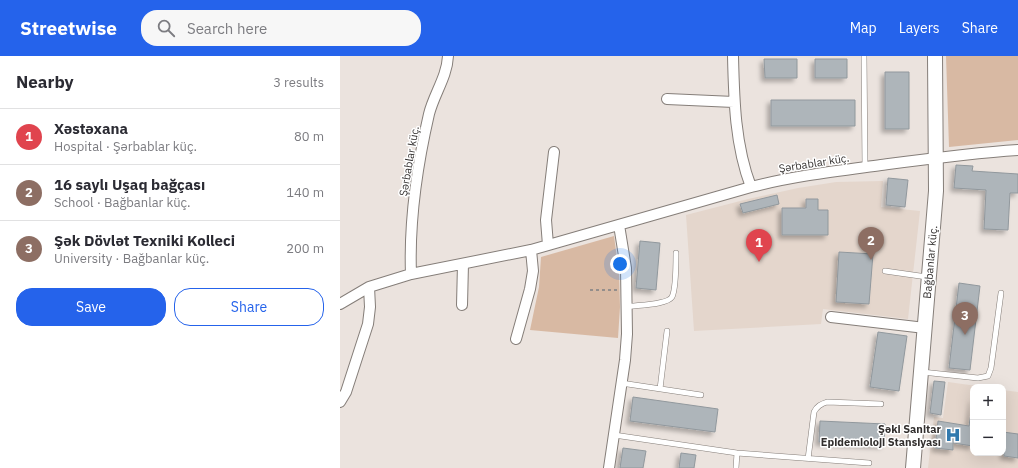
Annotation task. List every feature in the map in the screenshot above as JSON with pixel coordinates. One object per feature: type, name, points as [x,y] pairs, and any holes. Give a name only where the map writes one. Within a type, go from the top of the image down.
[{"type":"street","name":"Şərbablar küç.","points":[[412,274],[411,245],[414,190],[429,112],[443,79],[448,56]]},
{"type":"street","points":[[733,56],[734,102],[741,153],[751,187]]},
{"type":"street","name":"Bağbanlar küç.","points":[[913,468],[936,192],[935,56]]},
{"type":"street","points":[[667,99],[734,102]]},
{"type":"street","name":"Şərbablar küç.","points":[[340,303],[369,288],[412,274],[531,250],[778,180],[824,172],[983,152],[1018,150]]},
{"type":"street","points":[[548,245],[546,220],[554,152]]},
{"type":"street","points":[[610,468],[625,360],[626,268],[619,225]]},
{"type":"street","points":[[516,339],[530,289],[532,271],[531,250]]},
{"type":"street","points":[[462,304],[463,264]]},
{"type":"street","points":[[340,402],[346,392],[368,324],[370,307],[369,288]]},
{"type":"street","points":[[831,317],[925,328]]},
{"type":"lane","points":[[864,56],[864,167]]},
{"type":"lane","points":[[626,307],[666,302],[671,297],[674,289],[676,253]]},
{"type":"lane","points":[[885,271],[929,277]]},
{"type":"lane","points":[[921,372],[978,378],[988,376],[991,368],[1001,293]]},
{"type":"lane","points":[[660,389],[667,331]]},
{"type":"lane","points":[[621,384],[701,395]]},
{"type":"lane","points":[[808,459],[814,412],[817,407],[827,402],[881,404]]},
{"type":"lane","points":[[614,435],[737,453],[869,463]]},
{"type":"lane","points":[[736,468],[737,453]]},
{"type":"path","points":[[590,290],[626,290]]},
{"type":"shaded area","points":[[946,56],[1018,56],[1018,140],[949,147]]},
{"type":"shaded area","points":[[883,181],[881,207],[920,211],[908,319],[823,309],[821,324],[694,331],[686,215],[798,188],[836,182]]},
{"type":"shaded area","points":[[614,236],[619,273],[620,307],[618,338],[530,330],[539,287],[541,257]]},
{"type":"shaded area","name":"Şəki Sanitar Epidemioloji Stansiyası","points":[[948,382],[970,385],[970,456],[1006,456],[1006,390],[1018,392],[1018,468],[928,468],[934,417],[943,418]]},
{"type":"building","points":[[764,59],[797,59],[797,78],[765,78]]},
{"type":"building","points":[[815,59],[847,59],[847,78],[815,78]]},
{"type":"building","points":[[885,72],[909,72],[909,129],[885,129]]},
{"type":"building","points":[[771,100],[855,100],[855,126],[771,126]]},
{"type":"building","points":[[956,165],[973,166],[972,171],[1018,174],[1018,193],[1010,193],[1008,230],[984,229],[986,190],[954,188]]},
{"type":"building","points":[[888,178],[908,180],[905,207],[886,205]]},
{"type":"building","points":[[777,195],[779,204],[743,213],[740,204]]},
{"type":"building","points":[[806,199],[818,199],[818,210],[828,210],[828,235],[782,235],[782,208],[806,208]]},
{"type":"building","points":[[640,241],[660,243],[656,290],[636,288]]},
{"type":"building","points":[[839,252],[873,254],[869,304],[836,302]]},
{"type":"building","points":[[959,283],[980,286],[970,370],[949,368]]},
{"type":"building","points":[[878,332],[907,336],[899,391],[870,387]]},
{"type":"building","points":[[934,381],[945,382],[941,415],[930,413]]},
{"type":"building","points":[[633,397],[718,409],[715,432],[630,421]]},
{"type":"building","points":[[970,419],[970,446],[953,443],[953,450],[935,448],[938,421],[969,426]]},
{"type":"building","points":[[820,421],[885,424],[884,445],[819,442]]},
{"type":"building","points":[[1006,432],[1018,434],[1018,458],[1004,456],[1006,456]]},
{"type":"building","points":[[623,448],[646,451],[643,468],[620,468]]},
{"type":"building","points":[[681,453],[696,455],[694,468],[679,468]]},
{"type":"place","name":"16 saylı Uşaq bağçası","points":[[871,260]]},
{"type":"place","name":"Xəstəxana","points":[[759,262]]},
{"type":"place","name":"Şək Dövlət Texniki Kolleci","points":[[965,335]]},
{"type":"place","name":"Şəki Sanitar Epidemioloji Stansiyası","points":[[953,435]]}]
